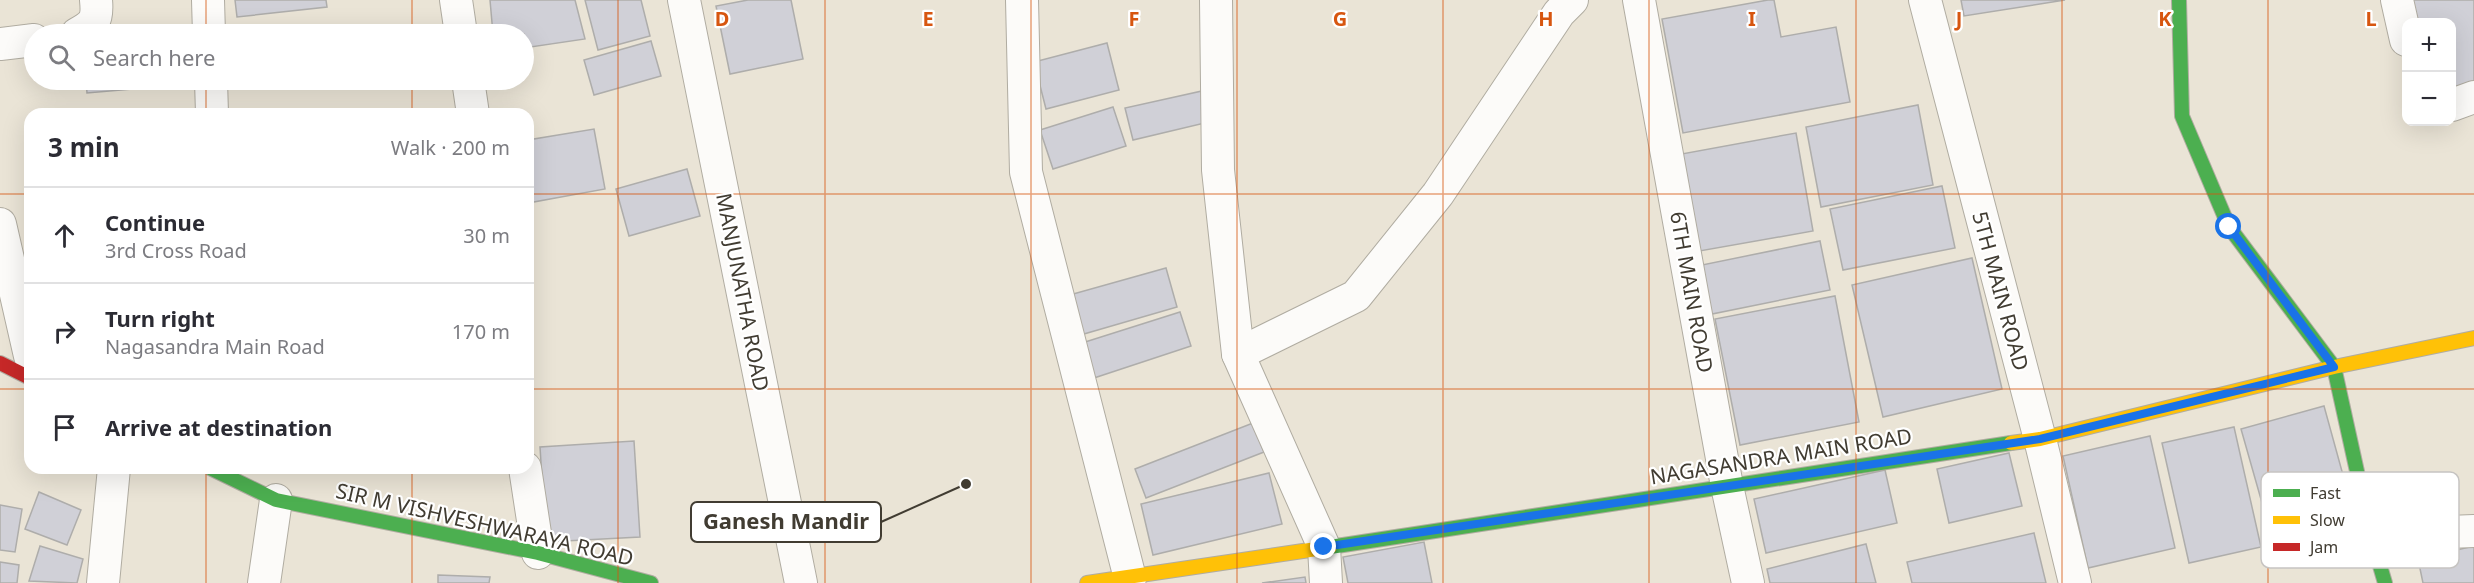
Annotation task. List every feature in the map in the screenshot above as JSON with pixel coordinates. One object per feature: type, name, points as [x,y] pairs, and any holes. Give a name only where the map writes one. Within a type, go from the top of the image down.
[{"type":"street","points":[[92,24],[97,18],[96,0]]},
{"type":"street","points":[[208,0],[209,24]]},
{"type":"street","points":[[456,0],[460,24]]},
{"type":"street","name":"MANJUNATHA ROAD","points":[[684,0],[801,583]]},
{"type":"street","points":[[1022,0],[1026,172],[1130,578]]},
{"type":"street","points":[[1216,0],[1218,170],[1238,354],[1324,547],[1326,583]]},
{"type":"street","points":[[1238,354],[1356,296],[1438,194],[1559,13],[1572,0]]},
{"type":"street","name":"6TH MAIN ROAD","points":[[1639,0],[1727,486],[1748,583]]},
{"type":"street","name":"5TH MAIN ROAD","points":[[1925,0],[2040,439],[2075,583]]},
{"type":"street","points":[[2179,0],[2182,116],[2229,227],[2334,367],[2357,472]]},
{"type":"street","points":[[2397,0],[2402,22]]},
{"type":"street","points":[[0,44],[24,41]]},
{"type":"street","points":[[211,90],[212,108]]},
{"type":"street","points":[[469,90],[472,108]]},
{"type":"street","points":[[2456,103],[2474,97]]},
{"type":"street","points":[[0,224],[24,330]]},
{"type":"street","name":"NAGASANDRA MAIN ROAD","points":[[1088,583],[2040,439],[2334,367],[2474,338]]},
{"type":"street","points":[[0,363],[24,375]]},
{"type":"street","points":[[103,583],[113,474]]},
{"type":"street","name":"SIR M VISHVESHWARAYA ROAD","points":[[222,474],[276,500],[538,553],[651,583]]},
{"type":"street","points":[[526,474],[538,553]]},
{"type":"street","points":[[264,583],[276,500]]},
{"type":"street","points":[[2459,532],[2474,531]]},
{"type":"street","points":[[2381,568],[2385,583]]},
{"type":"building","points":[[235,0],[326,0],[327,7],[237,17]]},
{"type":"building","points":[[490,0],[575,0],[585,39],[534,47],[534,24],[492,24]]},
{"type":"building","points":[[585,0],[641,0],[650,36],[598,50]]},
{"type":"building","points":[[748,0],[791,0],[803,59],[730,74],[716,6]]},
{"type":"building","points":[[1774,0],[1781,37],[1836,27],[1850,102],[1683,133],[1662,19]]},
{"type":"building","points":[[1961,0],[2065,0],[1964,16]]},
{"type":"building","points":[[2410,0],[2474,0],[2474,83],[2456,89],[2456,18],[2411,18]]},
{"type":"building","points":[[651,41],[661,76],[594,95],[584,60]]},
{"type":"building","points":[[1107,43],[1119,90],[1046,109],[1034,62]]},
{"type":"building","points":[[87,90],[121,90],[87,93]]},
{"type":"building","points":[[1202,91],[1209,122],[1133,140],[1125,108]]},
{"type":"building","points":[[1918,105],[1933,185],[1821,207],[1806,127]]},
{"type":"building","points":[[1113,107],[1126,146],[1053,169],[1040,130]]},
{"type":"building","points":[[594,129],[605,189],[534,202],[534,139]]},
{"type":"building","points":[[1796,133],[1813,231],[1694,252],[1676,155]]},
{"type":"building","points":[[687,169],[700,216],[629,236],[616,189]]},
{"type":"building","points":[[1942,186],[1955,248],[1843,270],[1830,209]]},
{"type":"building","points":[[1820,241],[1830,290],[1707,315],[1697,266]]},
{"type":"building","points":[[1972,258],[2002,389],[1883,417],[1852,285]]},
{"type":"building","points":[[1166,268],[1177,307],[1077,336],[1066,296]]},
{"type":"building","points":[[1835,296],[1859,422],[1740,445],[1715,319]]},
{"type":"building","points":[[1180,312],[1191,346],[1094,378],[1082,343]]},
{"type":"building","points":[[2324,406],[2342,472],[2261,472],[2261,499],[2241,429]]},
{"type":"building","points":[[1253,423],[1264,452],[1146,498],[1135,469]]},
{"type":"building","points":[[2234,427],[2261,547],[2189,563],[2162,443]]},
{"type":"building","points":[[2150,436],[2175,548],[2088,568],[2063,456]]},
{"type":"building","points":[[634,441],[640,537],[546,542],[540,447]]},
{"type":"building","points":[[2009,453],[2022,506],[1949,523],[1937,469]]},
{"type":"building","points":[[1885,470],[1897,523],[1766,553],[1754,499]]},
{"type":"building","points":[[1269,473],[1282,524],[1153,555],[1141,504]]},
{"type":"building","points":[[39,492],[81,510],[67,545],[25,529]]},
{"type":"building","points":[[0,505],[22,509],[15,552],[0,550]]},
{"type":"building","points":[[2034,533],[2046,583],[1912,583],[1907,562]]},
{"type":"building","points":[[1424,542],[1432,583],[1348,583],[1343,557]]},
{"type":"building","points":[[1866,544],[1876,583],[1770,583],[1767,569]]},
{"type":"building","points":[[40,546],[83,559],[77,583],[29,581]]},
{"type":"building","points":[[2474,546],[2474,583],[2423,583],[2420,568],[2459,568],[2459,549]]},
{"type":"building","points":[[0,562],[19,565],[17,583],[0,583]]},
{"type":"building","points":[[438,575],[490,577],[489,583],[438,583]]},
{"type":"building","points":[[1305,577],[1306,583],[1262,583]]},
{"type":"traffic: fast","points":[[2179,0],[2182,116],[2229,227],[2334,367],[2357,472]]},
{"type":"traffic: fast","points":[[1330,547],[2011,443]]},
{"type":"traffic: fast","points":[[222,474],[276,500],[538,553],[651,583]]},
{"type":"traffic: fast","points":[[2381,568],[2385,583]]},
{"type":"traffic: slow","points":[[2011,443],[2040,439],[2334,367],[2474,338]]},
{"type":"traffic: slow","points":[[1087,583],[1330,547]]},
{"type":"traffic: jam","points":[[0,363],[24,375]]},
{"type":"place","name":"Ganesh Mandir","points":[[966,484]]},
{"type":"route","points":[[1324,547],[2040,439],[2334,367],[2229,227]]}]
